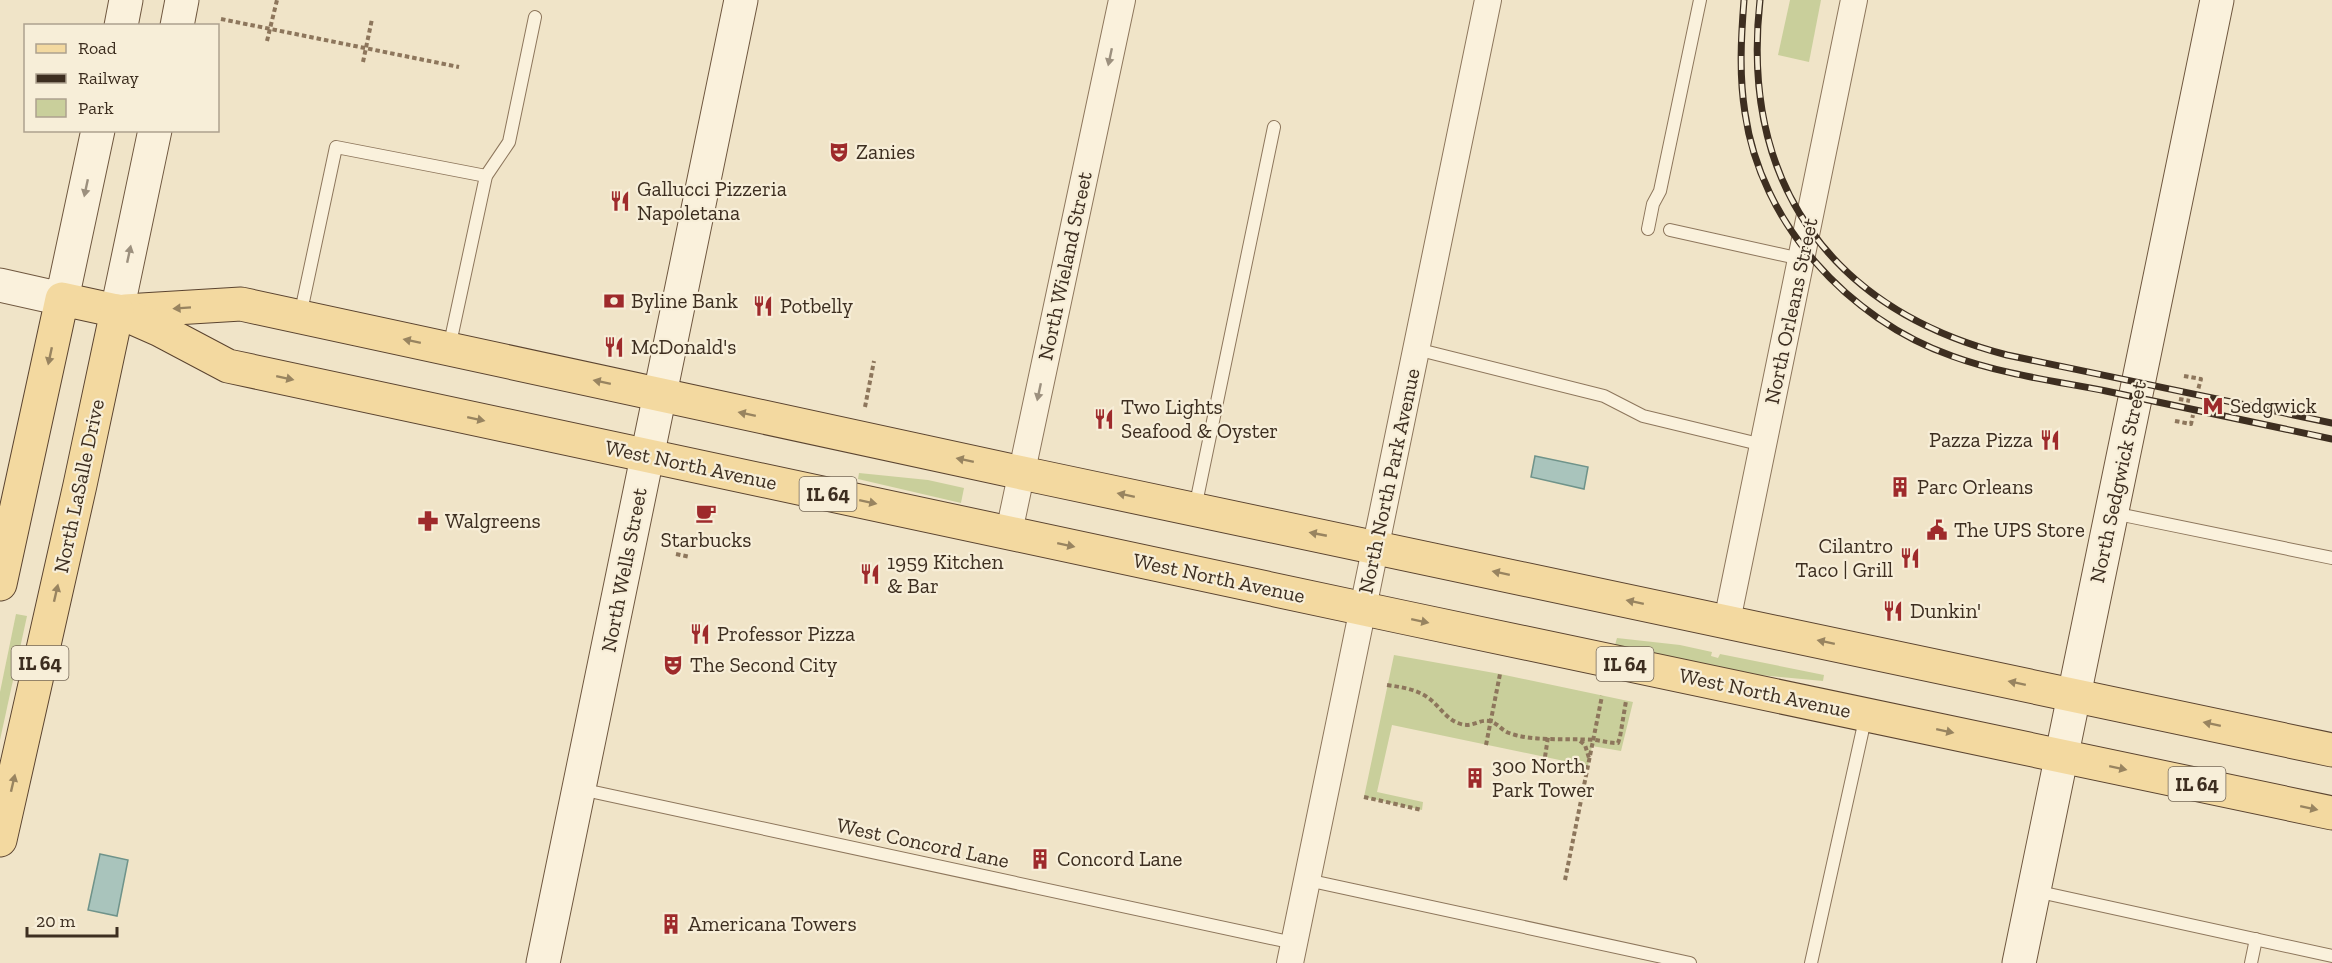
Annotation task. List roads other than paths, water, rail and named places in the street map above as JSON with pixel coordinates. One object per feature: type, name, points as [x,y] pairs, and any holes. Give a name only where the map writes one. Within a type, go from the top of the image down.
[{"type":"main road","name":"West North Avenue","points":[[62,299],[117,311],[160,330],[228,366],[1363,609],[2332,813]]},
{"type":"main road","points":[[0,584],[62,299]]},
{"type":"main road","name":"West North Avenue","points":[[117,311],[241,304],[1022,473],[1376,546],[2332,750]]},
{"type":"main road","name":"North LaSalle Drive","points":[[0,840],[117,311]]},
{"type":"street","points":[[121,24],[126,0]]},
{"type":"street","points":[[177,24],[182,0]]},
{"type":"street","name":"North Wells Street","points":[[543,963],[741,0]]},
{"type":"street","name":"North Wieland Street","points":[[1009,532],[1122,0]]},
{"type":"street","name":"North North Park Avenue","points":[[1292,953],[1488,0]]},
{"type":"street","name":"North Orleans Street","points":[[1727,621],[1854,0]]},
{"type":"street","name":"North Sedgwick Street","points":[[2019,963],[2217,0]]},
{"type":"street","points":[[62,299],[98,132]]},
{"type":"street","name":"North LaSalle Drive","points":[[117,311],[155,132]]},
{"type":"street","name":"West North Avenue","points":[[0,285],[62,299]]},
{"type":"lane","points":[[1648,229],[1653,204],[1660,191],[1700,0]]},
{"type":"lane","points":[[448,349],[486,176],[509,142],[535,17]]},
{"type":"lane","points":[[1195,509],[1274,127]]},
{"type":"lane","points":[[300,317],[336,147],[486,176]]},
{"type":"lane","points":[[1670,230],[1801,259]]},
{"type":"lane","points":[[1416,349],[1604,396],[1643,416],[1763,445]]},
{"type":"lane","points":[[2112,513],[2332,558]]},
{"type":"lane","points":[[1811,963],[1866,715]]},
{"type":"lane","name":"West Concord Lane","points":[[579,788],[1292,953]]},
{"type":"lane","points":[[1307,880],[1690,963]]},
{"type":"lane","points":[[2033,891],[2332,956]]},
{"type":"lane","points":[[2251,963],[2256,939]]},
{"type":"water","points":[[1535,456],[1588,467],[1584,489],[1531,477]]},
{"type":"water","points":[[100,854],[128,860],[117,916],[88,910]]},
{"type":"railway","points":[[1744,0],[1741,56],[1743,99],[1754,154],[1769,193],[1790,229],[1816,262],[1845,292],[1878,318],[1914,339],[1952,356],[1990,368],[2332,439]]},
{"type":"railway","points":[[1760,0],[1758,66],[1765,126],[1783,181],[1810,229],[1846,271],[1891,306],[1945,334],[2007,355],[2332,423]]},
{"type":"place","name":"Zanies","points":[[839,152]]},
{"type":"place","name":"Gallucci Pizzeria Napoletana","points":[[620,201]]},
{"type":"place","name":"Byline Bank","points":[[614,301]]},
{"type":"place","name":"Potbelly","points":[[763,306]]},
{"type":"place","name":"McDonald's","points":[[614,347]]},
{"type":"place","name":"Sedgwick","points":[[2213,406]]},
{"type":"place","name":"Two Lights Seafood & Oyster","points":[[1104,419]]},
{"type":"place","name":"Pazza Pizza","points":[[2050,440]]},
{"type":"place","name":"Parc Orleans","points":[[1900,487]]},
{"type":"place","name":"Starbucks","points":[[706,513]]},
{"type":"place","name":"Walgreens","points":[[428,521]]},
{"type":"place","name":"The UPS Store","points":[[1937,530]]},
{"type":"place","name":"Cilantro Taco | Grill","points":[[1910,558]]},
{"type":"place","name":"1959 Kitchen & Bar","points":[[870,574]]},
{"type":"place","name":"Dunkin'","points":[[1893,611]]},
{"type":"place","name":"Professor Pizza","points":[[700,634]]},
{"type":"place","name":"The Second City","points":[[673,665]]},
{"type":"place","name":"300 North Park Tower","points":[[1475,778]]},
{"type":"place","name":"Concord Lane","points":[[1040,859]]},
{"type":"place","name":"Americana Towers","points":[[671,924]]}]
